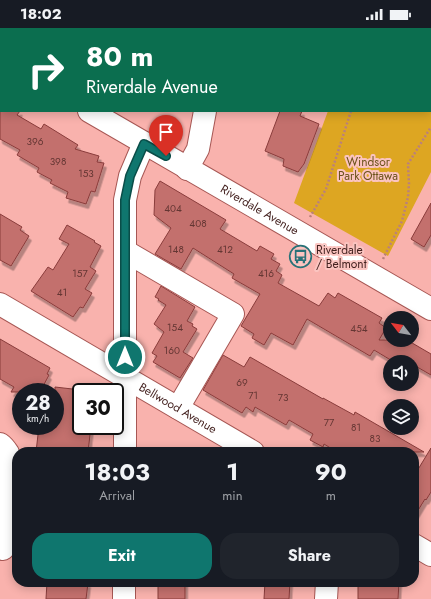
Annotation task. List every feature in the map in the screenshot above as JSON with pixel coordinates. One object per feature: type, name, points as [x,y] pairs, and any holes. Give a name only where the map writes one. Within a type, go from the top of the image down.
[{"type":"street","name":"Riverdale Avenue","points":[[91,112],[431,309]]},
{"type":"street","points":[[187,169],[198,149],[205,112]]},
{"type":"street","points":[[125,447],[125,200],[130,176],[144,144]]},
{"type":"street","points":[[125,251],[233,314],[178,408]]},
{"type":"street","name":"Bellwood Avenue","points":[[0,304],[244,447]]},
{"type":"street","points":[[0,444],[9,454],[10,469],[7,549]]},
{"type":"street","points":[[419,547],[431,554]]},
{"type":"street","points":[[124,587],[124,599]]},
{"type":"street","points":[[326,599],[327,587]]},
{"type":"path","points":[[301,234],[326,189],[351,112]]},
{"type":"path","points":[[374,277],[402,221],[408,197],[408,164],[431,127]]},
{"type":"green space","name":"Windsor Park Ottawa","points":[[328,112],[431,112],[431,172],[388,256],[294,203]]},
{"type":"building","points":[[0,112],[19,112],[17,115],[41,129],[44,124],[78,145],[75,149],[99,156],[97,162],[104,163],[95,192],[91,191],[86,204],[66,198],[68,192],[50,183],[52,180],[37,172],[39,168],[17,155],[20,150],[0,139]]},
{"type":"building","points":[[280,112],[302,112],[300,116],[319,124],[304,164],[298,172],[283,166],[284,159],[265,151]]},
{"type":"building","points":[[160,181],[226,220],[220,229],[257,251],[260,246],[274,254],[271,259],[280,264],[276,271],[282,275],[278,283],[319,306],[328,293],[335,298],[338,293],[382,318],[379,323],[383,326],[383,333],[379,340],[383,340],[383,347],[419,347],[431,354],[431,375],[419,368],[419,355],[383,355],[374,350],[370,356],[307,319],[293,345],[271,333],[264,345],[252,338],[254,334],[241,326],[260,294],[232,278],[234,274],[193,248],[181,269],[155,254],[171,228],[154,215],[155,190]]},
{"type":"building","points":[[431,203],[431,235],[424,247],[411,239]]},
{"type":"building","points":[[0,214],[22,227],[20,230],[29,236],[11,266],[0,260]]},
{"type":"building","points":[[67,225],[101,246],[90,267],[96,271],[85,289],[92,293],[83,308],[80,307],[73,317],[31,291],[48,267],[53,270],[69,244],[59,239]]},
{"type":"building","points":[[161,286],[195,307],[187,321],[193,324],[192,326],[197,329],[183,352],[193,358],[180,378],[153,362],[157,356],[152,353],[164,332],[154,324],[166,305],[155,297]]},
{"type":"building","points":[[0,339],[50,368],[47,374],[49,375],[45,383],[12,383],[12,386],[0,379]]},
{"type":"building","points":[[223,355],[244,367],[250,357],[323,399],[354,415],[355,412],[383,428],[383,435],[395,435],[415,447],[329,447],[324,444],[323,447],[310,440],[313,434],[289,420],[286,425],[255,407],[253,412],[246,407],[242,413],[203,390]]},
{"type":"building","points":[[64,388],[72,389],[72,435],[90,435],[89,447],[37,447],[38,435],[64,435]]},
{"type":"building","points":[[431,448],[431,492],[419,509],[419,468]]},
{"type":"building","points":[[47,587],[88,587],[86,599],[46,599]]},
{"type":"building","points":[[158,587],[185,587],[185,599],[158,599]]},
{"type":"building","points":[[265,587],[290,587],[289,599],[264,599]]},
{"type":"building","points":[[358,587],[399,587],[398,599],[358,599]]},
{"type":"place","name":"Riverdale / Belmont","points":[[301,257]]},
{"type":"route","points":[[125,357],[125,200],[130,176],[144,144],[166,156]]}]
